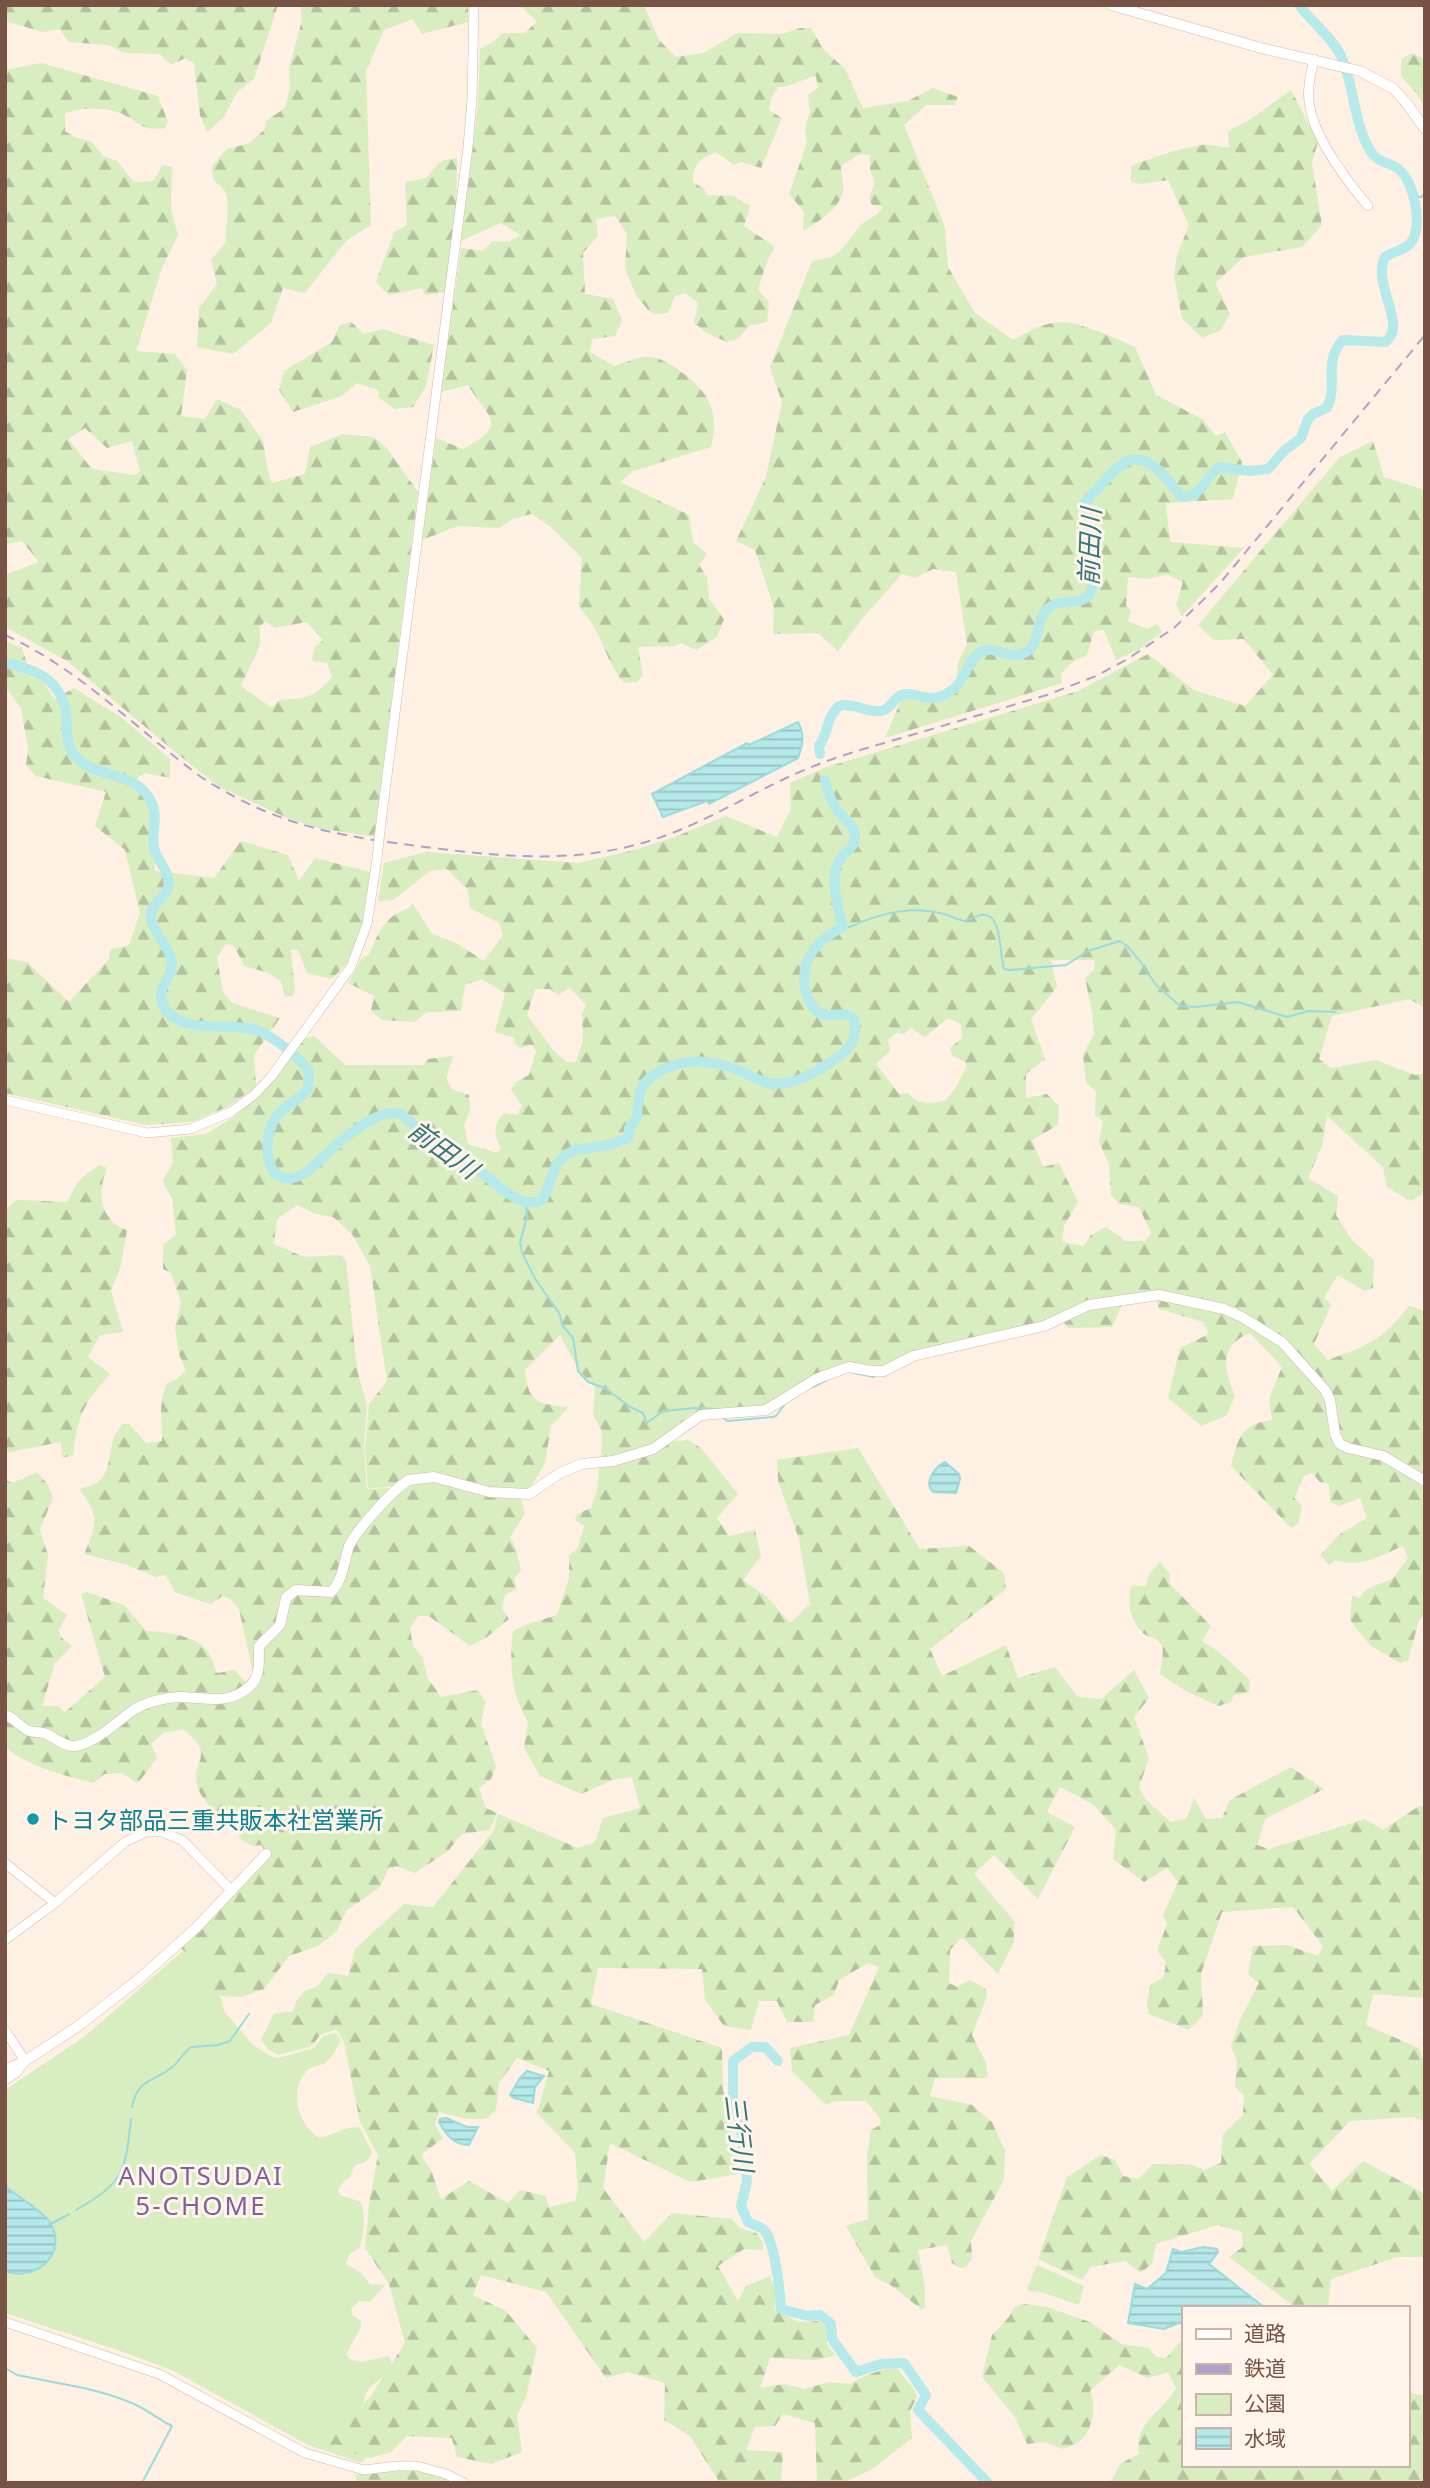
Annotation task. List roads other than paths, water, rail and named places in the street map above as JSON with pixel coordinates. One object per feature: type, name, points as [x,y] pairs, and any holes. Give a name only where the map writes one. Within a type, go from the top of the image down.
[{"type":"main road","points":[[1111,5],[1261,48],[1370,75],[1394,89],[1409,105],[1425,130]]},
{"type":"main road","points":[[5,1715],[12,1717],[27,1730],[45,1733],[58,1742],[73,1746],[85,1743],[114,1727],[144,1704],[179,1697],[221,1700],[241,1692],[250,1686],[259,1672],[259,1646],[280,1625],[286,1598],[296,1590],[331,1592],[337,1587],[349,1546],[356,1533],[409,1480],[435,1477],[489,1492],[529,1494],[560,1473],[582,1464],[613,1461],[653,1450],[701,1415],[766,1410],[816,1379],[843,1369],[884,1371],[913,1356],[1032,1329],[1089,1305],[1120,1299],[1167,1296],[1216,1307],[1242,1317],[1288,1346],[1320,1383],[1330,1400],[1335,1434],[1340,1444],[1388,1458],[1425,1481]]},
{"type":"main road","points":[[5,2070],[25,2061],[77,2027],[139,1979],[196,1928],[266,1854]]},
{"type":"main road","points":[[5,2080],[25,2061]]},
{"type":"street","points":[[5,1100],[134,1131],[178,1132],[205,1125],[231,1112],[263,1087],[342,982],[358,951],[368,924],[377,859],[468,147],[474,5]]},
{"type":"street","points":[[1314,59],[1308,87],[1309,105],[1329,152],[1349,184],[1368,206]]},
{"type":"street","points":[[5,1940],[55,1903],[125,1842],[138,1834],[152,1831],[182,1840],[232,1891]]},
{"type":"street","points":[[5,1863],[55,1903]]},
{"type":"street","points":[[5,2030],[25,2061]]},
{"type":"street","points":[[5,2322],[150,2370],[305,2453],[364,2470],[397,2466],[428,2468],[464,2483]]},
{"type":"water","points":[[798,722],[802,740],[798,758],[709,804],[707,801],[663,817],[652,794],[747,743],[749,745]]},
{"type":"water","points":[[945,1462],[959,1474],[956,1493],[933,1492],[930,1488],[932,1475]]},
{"type":"water","points":[[527,2071],[544,2076],[535,2087],[533,2103],[510,2095]]},
{"type":"water","points":[[446,2118],[467,2127],[478,2127],[469,2145],[454,2141],[447,2135],[439,2122],[440,2119]]},
{"type":"water","points":[[5,2186],[45,2216],[54,2233],[52,2254],[38,2269],[28,2273],[5,2271]]},
{"type":"water","points":[[1203,2247],[1217,2249],[1218,2252],[1209,2264],[1262,2306],[1182,2306],[1182,2324],[1164,2329],[1128,2323],[1135,2284],[1147,2289],[1166,2273],[1173,2249],[1182,2252]]},
{"type":"waterway","name":"前田川","points":[[820,754],[819,746],[831,716],[839,706],[850,705],[881,711],[902,695],[934,698],[947,693],[960,682],[975,656],[986,650],[1011,655],[1022,654],[1033,645],[1042,617],[1051,606],[1086,598],[1090,594],[1093,580],[1087,553],[1085,503],[1118,467],[1132,460],[1147,462],[1160,471],[1182,497],[1199,490],[1219,467],[1250,471],[1268,469],[1284,451],[1301,438],[1308,419],[1327,408],[1332,390],[1333,357],[1343,340],[1385,342],[1391,335],[1392,315],[1382,279],[1382,268],[1385,257],[1412,241],[1417,224],[1412,191],[1397,168],[1377,159],[1371,152],[1359,124],[1340,54],[1299,5]]},
{"type":"waterway","points":[[1415,196],[1421,197],[1425,193]]},
{"type":"waterway","name":"前田川","points":[[5,663],[36,672],[58,691],[66,712],[68,744],[78,759],[88,766],[136,785],[146,793],[153,806],[154,848],[166,871],[168,887],[153,909],[151,918],[172,965],[161,994],[163,1005],[170,1015],[192,1024],[262,1032],[293,1054],[309,1072],[308,1089],[278,1114],[270,1130],[270,1165],[276,1174],[284,1178],[295,1178],[308,1171],[364,1124],[390,1113],[401,1114],[451,1155],[474,1167],[507,1193],[525,1201],[543,1200],[556,1165],[565,1155],[575,1150],[610,1145],[628,1138],[629,1128],[637,1118],[641,1090],[648,1080],[662,1070],[683,1063],[714,1063],[776,1084],[809,1075],[844,1053],[854,1035],[854,1019],[845,1015],[818,1012],[808,998],[804,978],[805,968],[813,951],[843,927],[835,892],[835,873],[841,858],[855,840],[852,827],[832,802],[825,780]]},
{"type":"waterway","points":[[843,927],[850,927],[884,914],[908,910],[932,911],[965,921],[979,915],[988,916],[997,927],[1004,969],[1066,965],[1088,951],[1120,941],[1140,961],[1156,985],[1180,1006],[1238,1002],[1287,1017],[1309,1011],[1336,1012]]},
{"type":"waterway","points":[[526,1200],[527,1217],[520,1243],[523,1255],[536,1280],[559,1313],[563,1326],[573,1338],[578,1371],[588,1382],[605,1388],[630,1407],[643,1413],[647,1423],[663,1411],[717,1409]]},
{"type":"waterway","points":[[854,1373],[874,1377]]},
{"type":"waterway","points":[[813,1387],[827,1380]]},
{"type":"waterway","points":[[722,1417],[727,1421],[772,1417],[776,1416],[785,1404]]},
{"type":"waterway","points":[[132,2107],[142,2086],[171,2068],[191,2047],[218,2045],[230,2041],[249,2014]]},
{"type":"waterway","name":"三行川","points":[[778,2061],[765,2047],[752,2047],[733,2061],[733,2099],[740,2123],[747,2181],[741,2206],[748,2222],[762,2229],[768,2236],[776,2267],[781,2309],[808,2316],[820,2315],[831,2324],[832,2339],[856,2372],[881,2364],[904,2363],[926,2395],[918,2410],[988,2483]]},
{"type":"waterway","points":[[76,2210],[104,2192],[119,2175],[127,2152],[131,2119]]},
{"type":"waterway","points":[[49,2225],[69,2214]]},
{"type":"waterway","points":[[5,2368],[17,2375],[76,2386],[120,2398],[172,2426],[142,2483]]},
{"type":"railway","points":[[5,635],[83,682],[201,777],[231,795],[288,820],[345,835],[490,854],[562,856],[635,845],[704,819],[826,761],[1047,695],[1096,676],[1126,660],[1174,628],[1221,582],[1425,335]]},
{"type":"place","name":"トヨタ部品三重共販本社営業所","points":[[33,1819]]},
{"type":"district","name":"ANOTSUDAI 5-CHOME","points":[[201,2190]]}]
